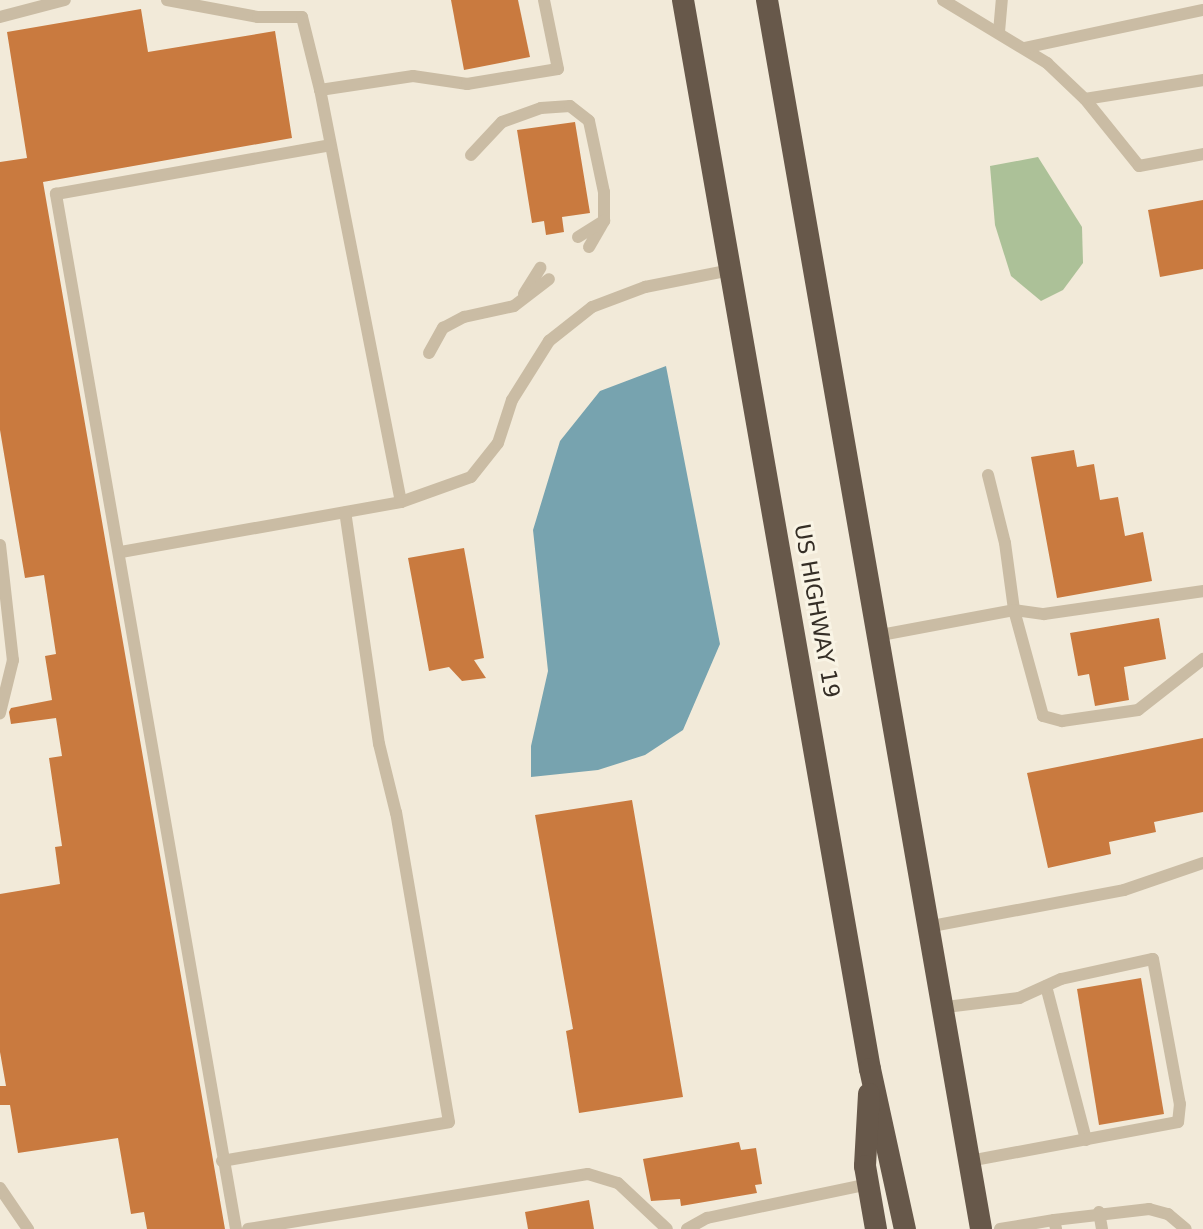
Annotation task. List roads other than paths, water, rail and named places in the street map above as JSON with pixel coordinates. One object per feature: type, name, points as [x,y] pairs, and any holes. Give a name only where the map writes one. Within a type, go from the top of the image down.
[{"type":"highway","name":"US HIGHWAY 19","points":[[683,0],[870,1069],[905,1229]]},
{"type":"highway","points":[[767,0],[932,926],[981,1229]]},
{"type":"highway","points":[[870,1069],[869,1184],[876,1229]]},
{"type":"lane","points":[[0,17],[65,0]]},
{"type":"lane","points":[[167,0],[258,17],[302,17],[320,90],[401,502]]},
{"type":"lane","points":[[320,90],[413,76],[467,84],[558,69],[544,0]]},
{"type":"lane","points":[[943,0],[1024,48],[1085,99],[1139,166],[1203,154]]},
{"type":"lane","points":[[999,32],[1002,0]]},
{"type":"lane","points":[[1024,48],[1203,10]]},
{"type":"lane","points":[[1085,99],[1203,80]]},
{"type":"lane","points":[[471,155],[502,122],[541,108],[570,106],[589,121],[604,221],[589,247]]},
{"type":"lane","points":[[236,1229],[222,1161],[121,552],[56,194],[330,145]]},
{"type":"lane","points":[[578,237],[604,221]]},
{"type":"lane","points":[[514,306],[540,268]]},
{"type":"lane","points":[[121,552],[401,502],[471,477],[498,443],[512,400],[549,341],[592,307],[645,287],[731,270]]},
{"type":"lane","points":[[429,353],[443,328],[464,317],[514,306],[549,279]]},
{"type":"lane","points":[[988,475],[1005,543],[1014,610],[1043,716],[1062,721],[1138,710],[1203,659]]},
{"type":"lane","points":[[222,1161],[449,1122],[396,813],[379,744],[345,512]]},
{"type":"lane","points":[[0,545],[13,660],[0,713]]},
{"type":"lane","points":[[881,635],[1014,610],[1044,614],[1203,591]]},
{"type":"lane","points":[[932,926],[1124,890],[1203,863]]},
{"type":"lane","points":[[946,1007],[1019,998],[1046,986],[1153,959],[1180,1104],[1178,1122],[969,1161]]},
{"type":"lane","points":[[1046,986],[1086,1140]]},
{"type":"lane","points":[[248,1229],[588,1174],[618,1183],[667,1229]]},
{"type":"lane","points":[[687,1229],[707,1218],[869,1184]]},
{"type":"lane","points":[[0,1188],[28,1229]]},
{"type":"lane","points":[[1000,1229],[1055,1224],[1099,1212],[1149,1209],[1168,1214],[1186,1229]]},
{"type":"lane","points":[[1099,1212],[1102,1229]]},
{"type":"water","points":[[666,366],[720,644],[683,730],[645,755],[598,770],[531,777],[531,746],[548,671],[533,530],[560,441],[600,391]]}]
